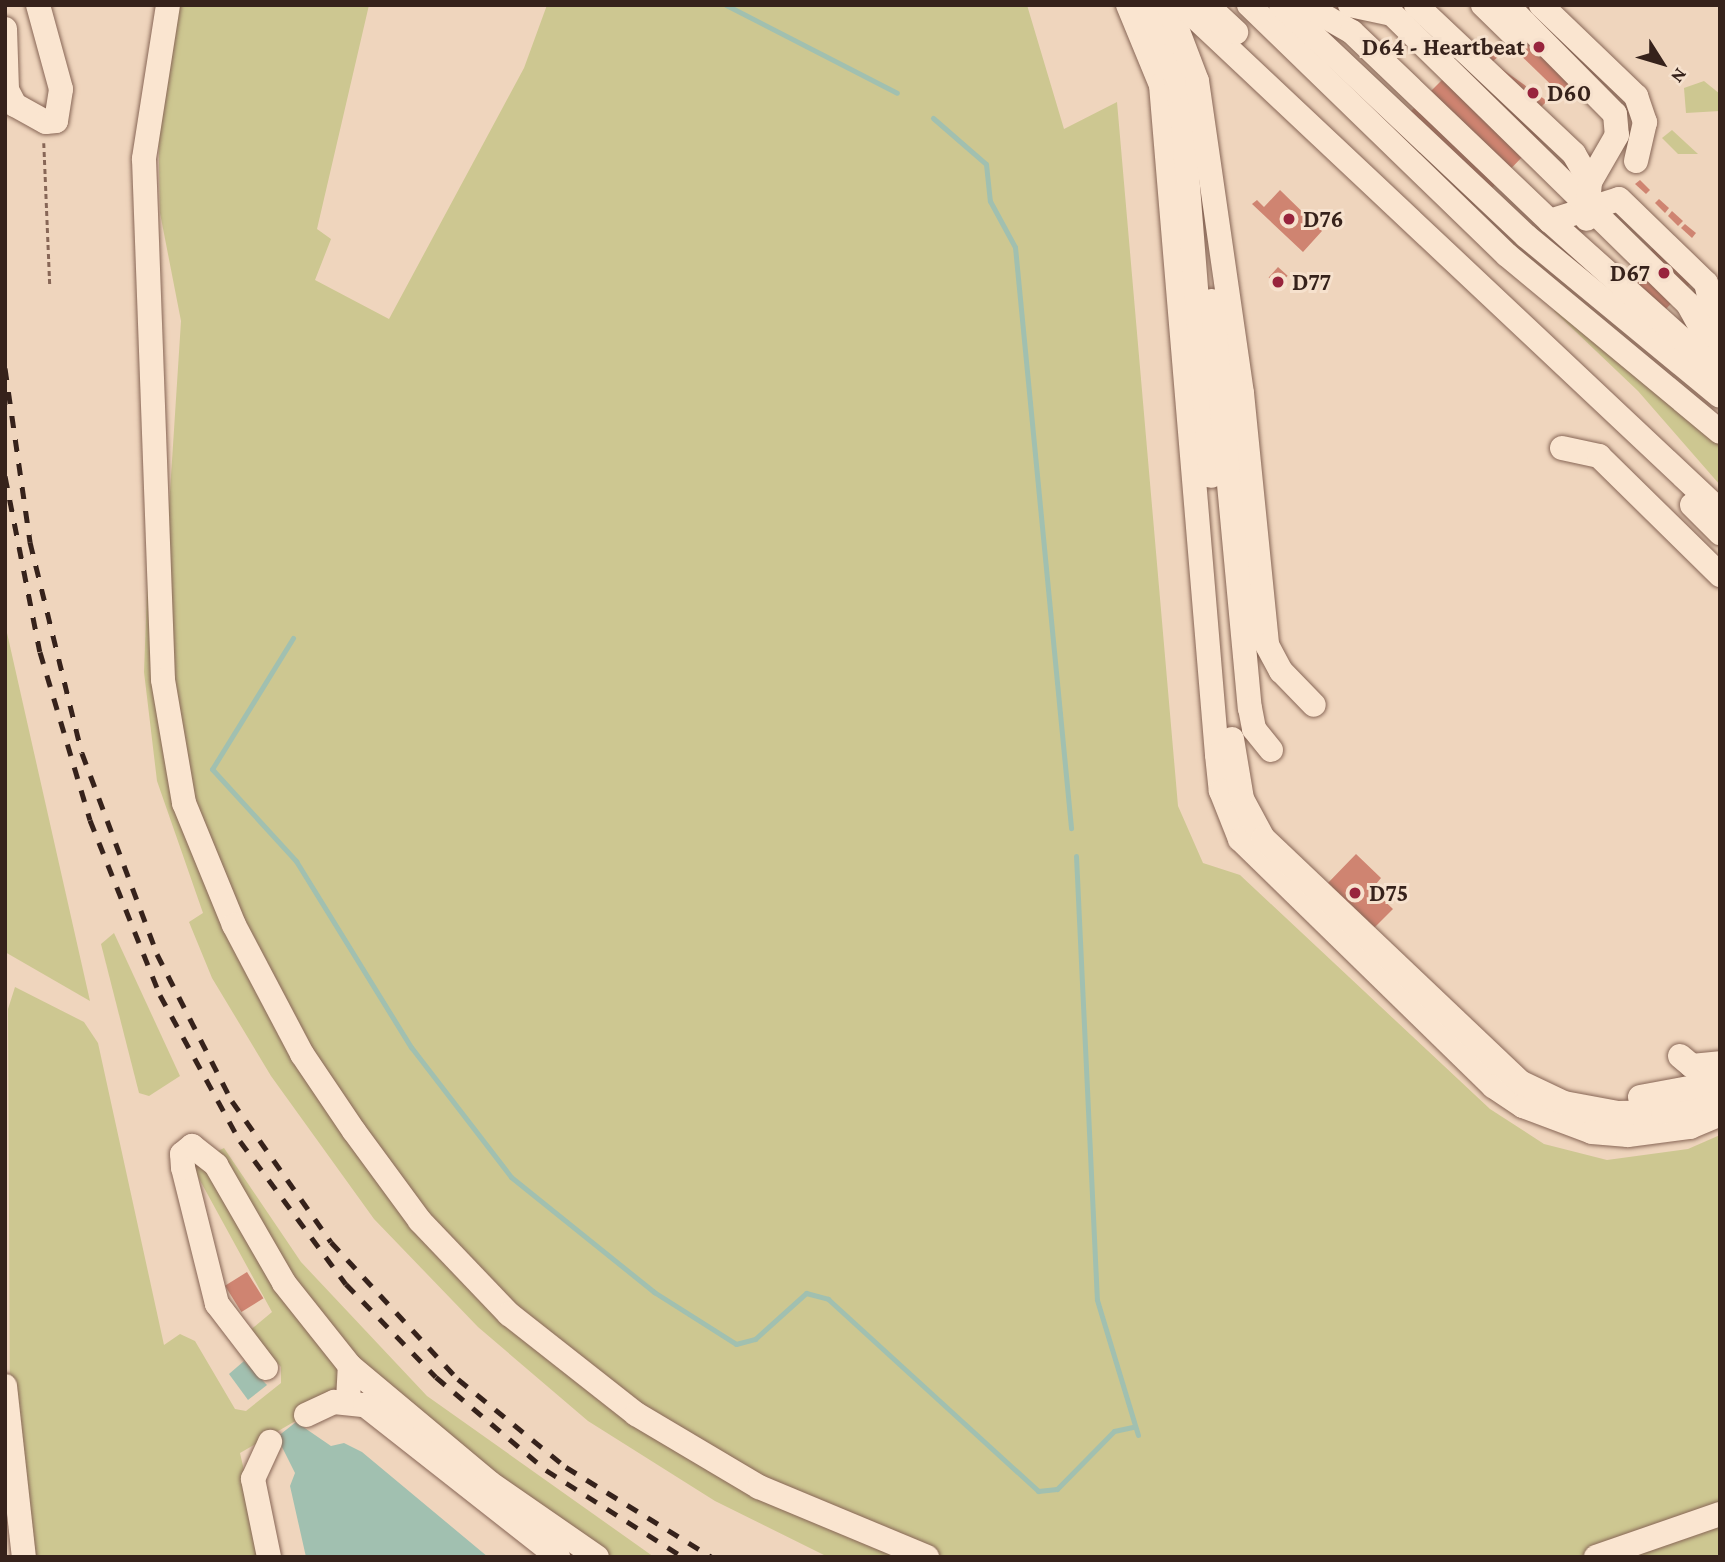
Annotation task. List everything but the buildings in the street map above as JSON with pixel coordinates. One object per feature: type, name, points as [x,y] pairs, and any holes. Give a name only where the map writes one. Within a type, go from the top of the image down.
[{"type":"lane","points":[[5,29],[7,90],[15,105],[46,122],[56,121],[63,108],[38,5]]},
{"type":"lane","points":[[168,5],[144,159],[163,680],[181,794],[234,925],[302,1054],[354,1131],[420,1221],[509,1314],[636,1414],[759,1487],[928,1557]]},
{"type":"lane","points":[[1128,5],[1161,85],[1217,755],[1221,791],[1240,839],[1493,1086],[1523,1106],[1580,1128],[1628,1135],[1690,1127],[1720,1114]]},
{"type":"lane","points":[[1148,5],[1176,73],[1218,345],[1250,708],[1254,729],[1271,750]]},
{"type":"lane","points":[[1168,5],[1196,81],[1227,184],[1248,316],[1260,418],[1254,499],[1267,645],[1280,671],[1314,705]]},
{"type":"lane","points":[[1182,5],[1720,511]]},
{"type":"lane","points":[[1192,5],[1524,326]]},
{"type":"lane","points":[[1207,5],[1720,494]]},
{"type":"lane","points":[[1249,5],[1507,255],[1720,432]]},
{"type":"lane","points":[[1257,5],[1283,9],[1575,263],[1720,384]]},
{"type":"lane","points":[[1305,5],[1352,32],[1550,220],[1720,371]]},
{"type":"lane","points":[[1312,5],[1367,29],[1559,211],[1609,209],[1696,293],[1720,352]]},
{"type":"lane","points":[[1327,5],[1375,19],[1566,201],[1587,210]]},
{"type":"lane","points":[[1350,5],[1392,14],[1587,210],[1688,304],[1720,362]]},
{"type":"lane","points":[[1400,5],[1571,168],[1587,210]]},
{"type":"lane","points":[[1416,5],[1586,174]]},
{"type":"lane","points":[[1483,5],[1599,119],[1598,141],[1586,174],[1587,230],[1688,326],[1720,371]]},
{"type":"lane","points":[[1507,5],[1615,114],[1612,146],[1586,174]]},
{"type":"lane","points":[[1541,5],[1636,96],[1645,122],[1636,161]]},
{"type":"lane","points":[[1283,9],[1531,240],[1720,407]]},
{"type":"lane","points":[[1283,9],[1515,244],[1720,419]]},
{"type":"lane","points":[[1266,83],[1318,146],[1664,477],[1714,538]]},
{"type":"lane","points":[[1185,145],[1237,779],[1251,820],[1282,860],[1520,1082],[1564,1103],[1618,1113],[1663,1112],[1720,1092]]},
{"type":"lane","points":[[1550,220],[1619,199],[1706,283],[1717,312],[1720,342]]},
{"type":"lane","points":[[1531,240],[1720,396]]},
{"type":"lane","points":[[1562,447],[1632,468],[1714,538]]},
{"type":"lane","points":[[1599,456],[1720,575]]},
{"type":"lane","points":[[1237,779],[1240,583]]},
{"type":"lane","points":[[1680,1056],[1692,1066],[1720,1063]]},
{"type":"lane","points":[[1640,1097],[1694,1087],[1720,1072]]},
{"type":"lane","points":[[266,1368],[217,1304],[183,1168],[182,1154],[192,1146],[216,1165],[284,1283],[350,1366],[491,1483],[597,1557]]},
{"type":"lane","points":[[348,1401],[350,1366]]},
{"type":"lane","points":[[5,1386],[24,1557]]},
{"type":"lane","points":[[306,1415],[348,1401],[385,1419],[558,1557]]},
{"type":"lane","points":[[269,1557],[253,1479],[270,1442]]},
{"type":"lane","points":[[1596,1557],[1720,1514]]},
{"type":"path","points":[[46,122],[50,285]]},
{"type":"shaded area","points":[[173,5],[369,5],[317,229],[331,239],[315,280],[389,319],[524,68],[547,5],[1027,5],[1064,129],[1117,102],[1178,806],[1203,863],[1240,875],[1490,1109],[1544,1144],[1607,1160],[1688,1149],[1720,1135],[1720,1557],[828,1557],[715,1501],[588,1421],[478,1327],[374,1219],[271,1076],[212,978],[189,922],[203,913],[157,781],[144,672],[150,512],[168,523],[181,321],[160,213],[157,68]]},
{"type":"shaded area","points":[[1704,81],[1720,94],[1720,111],[1686,113],[1684,88]]},
{"type":"shaded area","points":[[1672,130],[1698,154],[1678,154],[1662,138]]},
{"type":"shaded area","points":[[1560,305],[1720,440],[1720,485],[1638,391],[1554,311]]},
{"type":"shaded area","points":[[5,624],[90,1001],[5,952]]},
{"type":"shaded area","points":[[114,933],[180,1076],[149,1096],[139,1093],[101,944]]},
{"type":"shaded area","points":[[15,987],[84,1022],[98,1043],[164,1345],[180,1334],[195,1341],[235,1409],[246,1411],[281,1383],[281,1367],[248,1332],[272,1312],[191,1164],[224,1148],[301,1262],[427,1396],[654,1557],[562,1557],[393,1429],[330,1401],[240,1453],[264,1557],[27,1557],[10,1413],[8,1009]]},
{"type":"shaded area","points":[[244,1361],[267,1385],[248,1400],[229,1374]]},
{"type":"shaded area","points":[[296,1422],[331,1446],[344,1443],[362,1452],[488,1557],[306,1557],[290,1486],[295,1473],[277,1437]]},
{"type":"waterway","points":[[726,5],[897,93]]},
{"type":"waterway","points":[[933,118],[986,164],[990,201],[1015,247],[1071,828]]},
{"type":"waterway","points":[[293,638],[212,769],[296,861],[411,1047],[511,1177],[654,1292],[736,1344],[755,1339],[806,1293],[828,1299],[1038,1491],[1057,1489],[1114,1431],[1133,1427]]},
{"type":"waterway","points":[[1076,856],[1097,1300],[1138,1435]]},
{"type":"railway","points":[[5,368],[30,542],[82,753],[157,954],[232,1101],[331,1242],[458,1379],[566,1467],[712,1557]]},
{"type":"railway","points":[[5,476],[40,652],[90,820],[160,995],[240,1141],[346,1284],[436,1377],[546,1470],[683,1557]]},
{"type":"place","name":"D64 - Heartbeat","points":[[1539,47]]},
{"type":"place","name":"D60","points":[[1533,93]]},
{"type":"place","name":"D76","points":[[1289,219]]},
{"type":"place","name":"D67","points":[[1664,273]]},
{"type":"place","name":"D77","points":[[1278,282]]},
{"type":"place","name":"D75","points":[[1355,893]]}]
